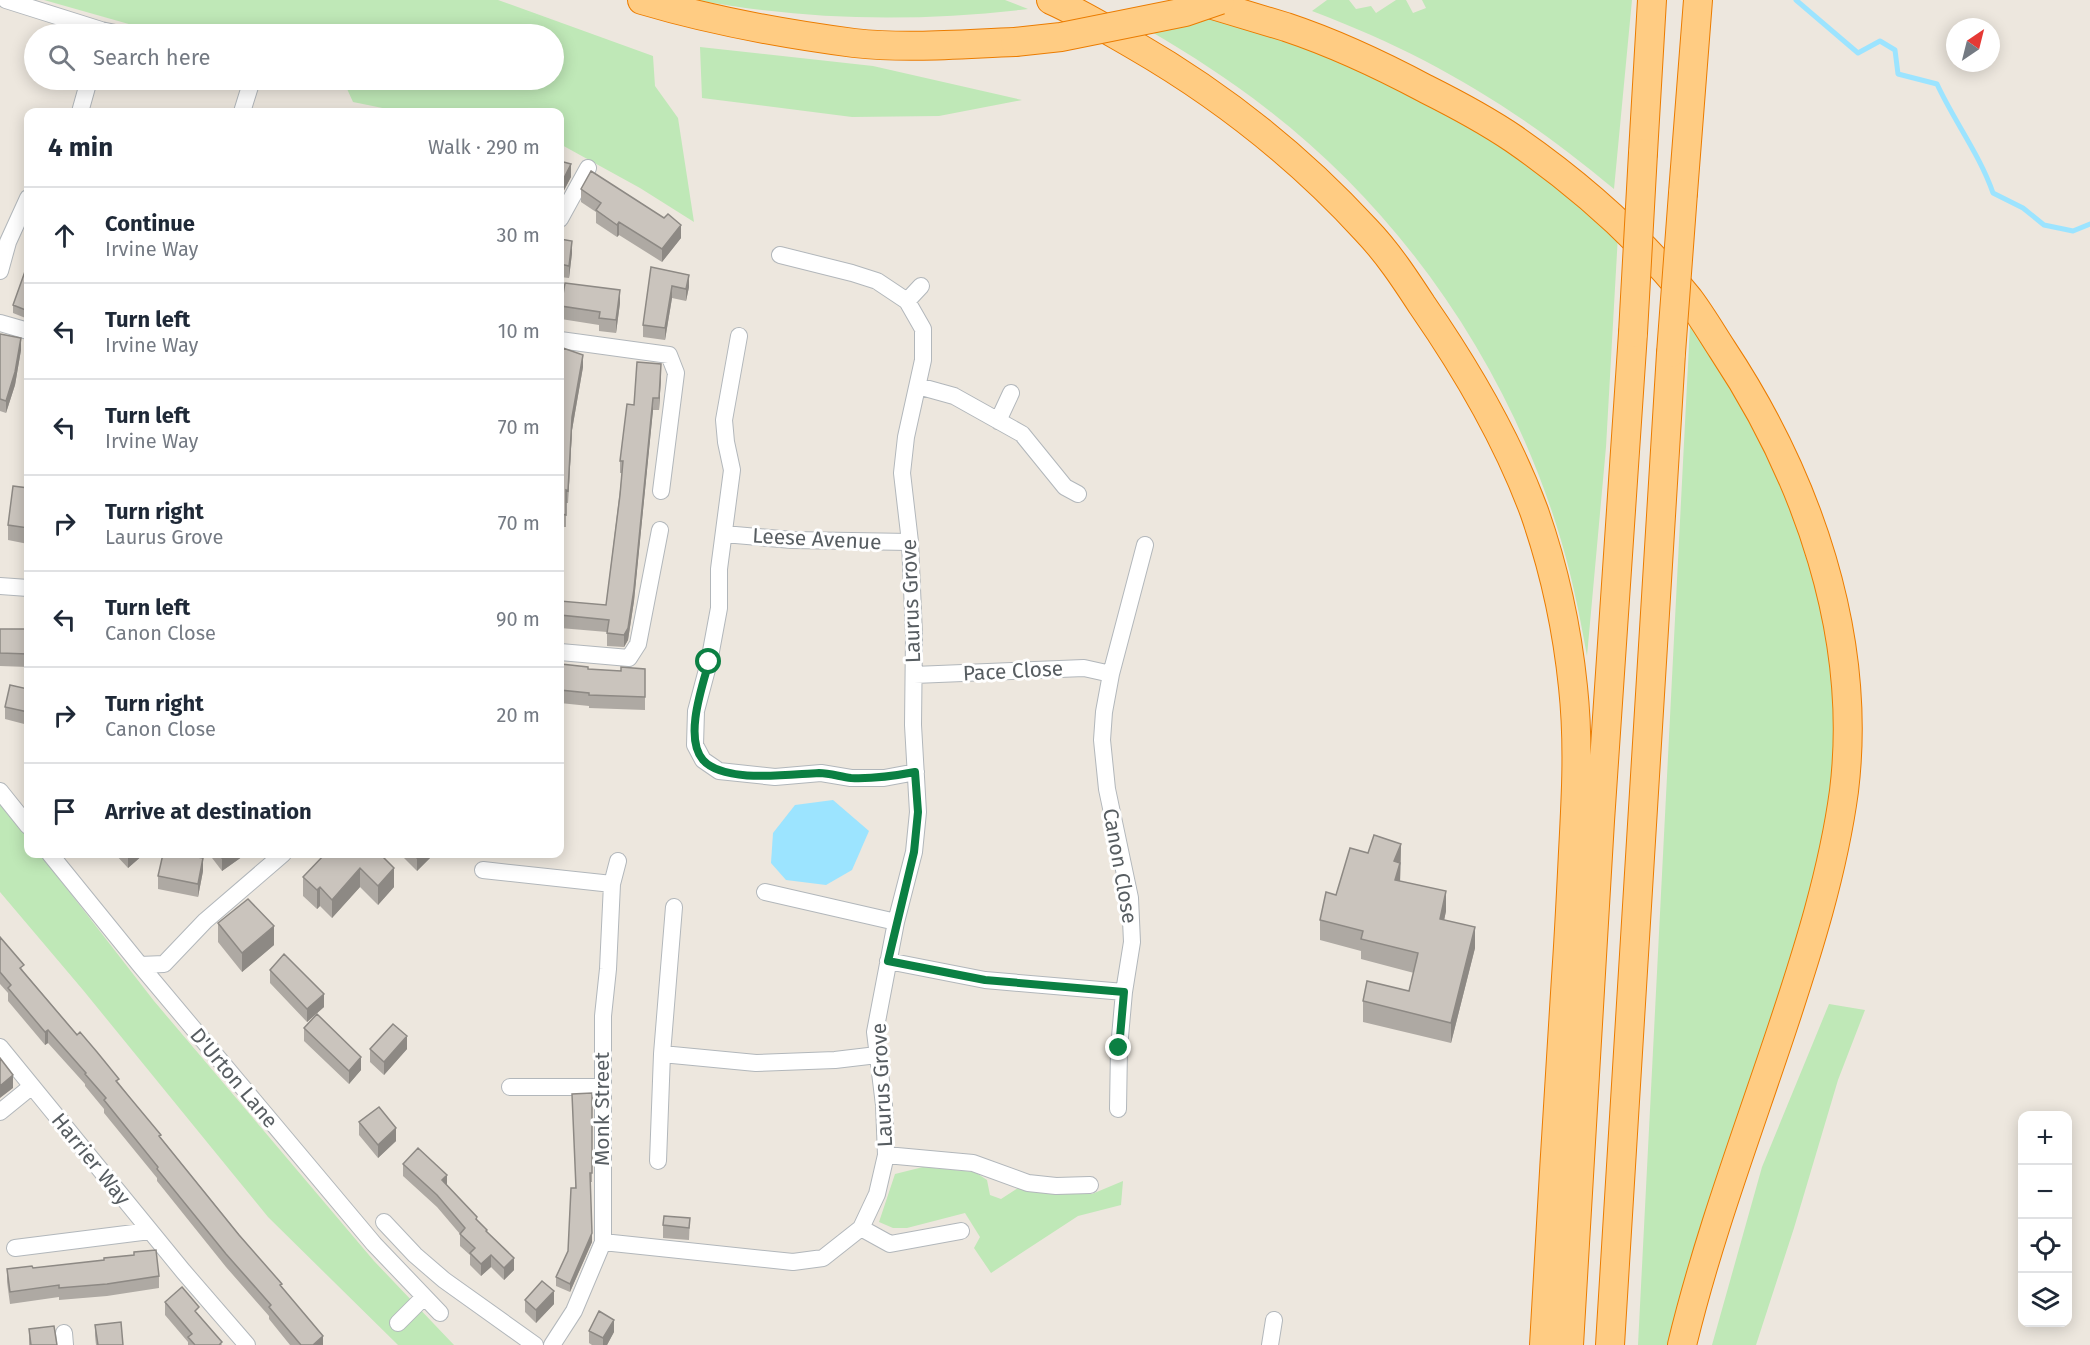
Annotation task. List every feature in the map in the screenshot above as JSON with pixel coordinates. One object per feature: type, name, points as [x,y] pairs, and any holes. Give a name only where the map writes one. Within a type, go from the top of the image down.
[{"type":"highway","points":[[642,0],[690,13],[855,43],[932,46],[1016,42],[1061,37],[1185,12],[1220,0]]},
{"type":"highway","points":[[1051,0],[1070,8],[1155,57],[1208,92],[1293,159],[1367,231],[1391,260],[1467,374],[1515,467],[1534,511],[1564,624],[1573,681],[1576,726],[1576,788],[1570,926],[1544,1345]]},
{"type":"highway","points":[[1196,0],[1288,28],[1327,43],[1390,70],[1452,102],[1512,137],[1550,165],[1612,217],[1652,256],[1691,302],[1739,374],[1774,437],[1810,522],[1830,591],[1842,655],[1847,737],[1843,797],[1828,876],[1806,956],[1724,1197],[1682,1345]]},
{"type":"highway","points":[[1569,1345],[1600,821],[1634,333],[1652,0]]},
{"type":"highway","points":[[1611,1345],[1671,353],[1698,0]]},
{"type":"street","points":[[6,0],[77,24]]},
{"type":"street","points":[[81,108],[86,90]]},
{"type":"street","points":[[243,108],[249,90]]},
{"type":"street","points":[[564,212],[588,168]]},
{"type":"street","points":[[0,271],[8,243],[24,207]]},
{"type":"street","name":"Laurus Grove","points":[[603,1242],[794,1262],[823,1258],[861,1228],[877,1194],[886,1155],[884,1105],[875,1032],[896,922],[914,852],[918,812],[913,725],[914,675],[910,542],[902,473],[906,437],[923,360],[923,329],[907,301],[877,281],[780,255]]},
{"type":"street","points":[[907,301],[921,286]]},
{"type":"street","points":[[0,323],[24,330]]},
{"type":"street","name":"Leese Avenue","points":[[739,336],[724,420],[732,470],[719,569],[719,608],[696,711],[695,745],[703,760],[719,771],[774,777],[821,773],[851,778],[884,778],[915,772]]},
{"type":"street","points":[[564,341],[669,355],[676,373],[662,491]]},
{"type":"street","points":[[918,386],[954,396],[1022,434],[1065,487],[1078,494]]},
{"type":"street","points":[[998,421],[1011,393]]},
{"type":"street","points":[[564,652],[629,658],[638,644],[660,530]]},
{"type":"street","name":"Leese Avenue","points":[[724,534],[792,540],[910,542]]},
{"type":"street","points":[[1111,674],[1145,545]]},
{"type":"street","points":[[0,586],[24,588]]},
{"type":"street","name":"Pace Close","points":[[914,675],[1084,668],[1111,674]]},
{"type":"street","name":"Canon Close","points":[[1111,674],[1104,712],[1102,740],[1107,789],[1130,898],[1132,942],[1124,992],[1119,1048],[1118,1109]]},
{"type":"street","points":[[0,791],[24,821]]},
{"type":"street","name":"D'Urton Lane","points":[[53,858],[374,1244],[440,1313]]},
{"type":"street","points":[[140,965],[164,964],[205,921],[278,858]]},
{"type":"street","name":"Monk Street","points":[[552,1345],[574,1311],[603,1242],[603,1016],[612,884],[618,861]]},
{"type":"street","points":[[483,870],[612,884]]},
{"type":"street","points":[[765,892],[896,922]]},
{"type":"street","points":[[658,1161],[662,1054],[674,907]]},
{"type":"street","points":[[888,961],[985,980],[1124,992]]},
{"type":"street","name":"Harrier Way","points":[[0,1047],[150,1231],[247,1345]]},
{"type":"street","points":[[662,1054],[756,1063],[835,1060],[877,1055]]},
{"type":"street","points":[[0,1112],[32,1086]]},
{"type":"street","points":[[510,1087],[602,1087]]},
{"type":"street","points":[[886,1155],[973,1163],[1028,1183],[1056,1186],[1090,1185]]},
{"type":"street","points":[[384,1222],[415,1255],[444,1280],[535,1345]]},
{"type":"street","points":[[861,1228],[890,1244],[961,1231]]},
{"type":"street","name":"Harrier Way","points":[[15,1248],[150,1231]]},
{"type":"street","points":[[398,1323],[424,1298]]},
{"type":"street","points":[[1270,1345],[1274,1320]]},
{"type":"green space","points":[[44,0],[498,0],[653,56],[655,86],[678,118],[694,222],[640,188],[564,146],[564,108],[382,108],[353,102],[348,90],[564,90],[564,24],[129,24]]},
{"type":"green space","points":[[697,0],[1005,0],[1028,9],[945,16],[821,16]]},
{"type":"green space","points":[[1327,0],[1349,0],[1356,9],[1371,6],[1376,13],[1396,0],[1406,0],[1413,13],[1426,8],[1422,0],[1632,0],[1614,189],[1543,134],[1471,86],[1395,46],[1312,11]]},
{"type":"green space","points":[[1207,14],[1253,27],[1385,80],[1508,150],[1618,235],[1606,447],[1587,656],[1574,589],[1556,524],[1534,464],[1508,405],[1477,348],[1443,294],[1404,243],[1362,195],[1316,150],[1239,88],[1150,31]]},
{"type":"green space","points":[[700,47],[873,66],[1022,100],[939,116],[852,117],[702,98]]},
{"type":"green space","points":[[1690,325],[1716,360],[1780,474],[1820,598],[1833,685],[1835,728],[1825,857],[1707,1206],[1668,1345],[1638,1345]]},
{"type":"green space","points":[[0,802],[24,834],[24,858],[43,858],[154,1001],[374,1261],[454,1345],[398,1345],[268,1217],[0,892]]},
{"type":"green space","points":[[1829,1004],[1865,1010],[1838,1080],[1756,1345],[1712,1345],[1762,1167]]},
{"type":"green space","points":[[923,1167],[975,1172],[987,1180],[990,1195],[1001,1199],[1018,1188],[1092,1194],[1123,1181],[1121,1205],[1078,1216],[991,1273],[974,1248],[980,1237],[965,1213],[907,1228],[893,1228],[879,1222],[895,1174]]},
{"type":"water","points":[[833,800],[869,831],[852,870],[826,885],[786,880],[771,863],[773,833],[795,805]]},
{"type":"building","points":[[564,162],[571,164],[564,178]]},
{"type":"building","points":[[591,171],[664,218],[668,214],[681,225],[662,249],[619,222],[617,225],[596,210],[601,203],[581,189]]},
{"type":"building","points":[[564,240],[572,241],[569,266],[564,265]]},
{"type":"building","points":[[651,267],[689,275],[686,289],[672,286],[665,328],[643,325]]},
{"type":"building","points":[[24,274],[24,309],[13,305]]},
{"type":"building","points":[[565,283],[620,290],[616,320],[599,318],[600,312],[564,306]]},
{"type":"building","points":[[0,334],[21,338],[15,372],[6,401],[0,399]]},
{"type":"building","points":[[564,348],[583,355],[572,417],[566,515],[564,514]]},
{"type":"building","points":[[637,362],[661,364],[659,398],[653,398],[634,589],[628,628],[624,635],[607,633],[609,620],[564,615],[564,601],[606,605],[620,495],[623,461],[620,461],[627,404],[634,405]]},
{"type":"building","points":[[13,486],[24,487],[24,527],[8,525]]},
{"type":"building","points":[[0,629],[24,629],[24,654],[0,653]]},
{"type":"building","points":[[564,664],[588,667],[588,669],[621,671],[621,667],[645,669],[645,697],[589,695],[589,693],[564,690]]},
{"type":"building","points":[[10,685],[24,688],[24,711],[5,707]]},
{"type":"building","points":[[1374,835],[1401,844],[1394,861],[1400,863],[1395,880],[1446,891],[1440,919],[1475,927],[1451,1023],[1363,1001],[1367,981],[1409,991],[1418,953],[1361,939],[1363,931],[1320,920],[1326,892],[1336,895],[1350,848],[1368,853]]},
{"type":"building","points":[[162,858],[203,858],[198,884],[158,876]]},
{"type":"building","points":[[321,858],[384,858],[394,868],[378,886],[360,868],[332,900],[320,887],[317,890],[303,877]]},
{"type":"building","points":[[248,899],[274,926],[242,953],[218,923]]},
{"type":"building","points":[[0,937],[24,965],[20,968],[77,1035],[80,1032],[97,1052],[119,1079],[116,1081],[161,1135],[159,1136],[323,1336],[313,1345],[301,1345],[269,1307],[271,1305],[157,1169],[158,1167],[104,1100],[106,1098],[86,1073],[48,1030],[45,1032],[8,988],[11,985],[0,972]]},
{"type":"building","points":[[284,954],[324,994],[307,1009],[270,970]]},
{"type":"building","points":[[317,1014],[361,1057],[349,1071],[304,1028]]},
{"type":"building","points":[[393,1024],[407,1036],[384,1062],[370,1049]]},
{"type":"building","points":[[0,1058],[13,1075],[0,1086]]},
{"type":"building","points":[[592,1093],[592,1173],[590,1173],[592,1233],[570,1284],[556,1277],[568,1251],[571,1188],[576,1188],[572,1094]]},
{"type":"building","points":[[379,1107],[396,1128],[378,1145],[359,1122]]},
{"type":"building","points":[[418,1148],[447,1175],[442,1180],[477,1217],[476,1219],[486,1231],[514,1258],[504,1268],[491,1255],[481,1264],[470,1253],[475,1248],[460,1234],[465,1228],[437,1195],[403,1164]]},
{"type":"building","points":[[664,1216],[690,1218],[689,1228],[663,1225]]},
{"type":"building","points":[[156,1250],[159,1276],[107,1284],[59,1288],[59,1285],[10,1292],[7,1269],[104,1260],[104,1258],[134,1255],[134,1252]]},
{"type":"building","points":[[542,1281],[554,1291],[536,1310],[525,1300]]},
{"type":"building","points":[[182,1287],[199,1307],[195,1311],[222,1342],[219,1345],[195,1345],[188,1337],[192,1334],[165,1302]]},
{"type":"building","points":[[599,1311],[614,1320],[603,1338],[589,1331]]},
{"type":"building","points":[[121,1322],[123,1345],[98,1345],[95,1325]]},
{"type":"building","points":[[54,1326],[57,1345],[31,1345],[29,1329]]},
{"type":"waterway","points":[[1796,0],[1858,53],[1880,41],[1895,50],[1898,74],[1937,84],[1981,165],[1993,193],[2023,208],[2044,225],[2073,231],[2090,224]]},
{"type":"route","points":[[709,662],[696,711],[695,745],[703,760],[719,771],[774,777],[821,773],[851,778],[884,778],[915,772],[918,812],[914,852],[888,961],[985,980],[1124,992],[1119,1048]]}]
